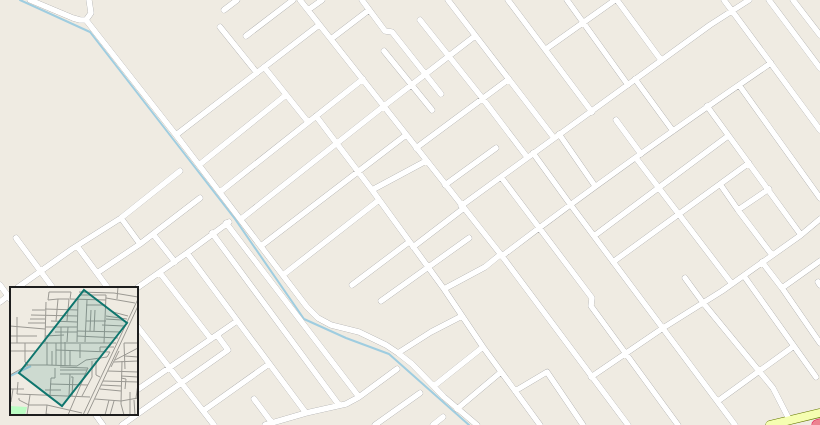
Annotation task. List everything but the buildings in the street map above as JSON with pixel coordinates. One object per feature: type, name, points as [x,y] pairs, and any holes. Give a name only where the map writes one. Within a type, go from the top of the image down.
[{"type":"main road","points":[[770,425],[820,414]]},
{"type":"street","points":[[30,0],[73,18],[86,20]]},
{"type":"street","points":[[86,20],[91,13],[89,0]]},
{"type":"street","points":[[224,10],[237,0]]},
{"type":"street","points":[[246,36],[293,0]]},
{"type":"street","points":[[300,0],[462,207],[502,255],[628,425]]},
{"type":"street","points":[[308,10],[322,0]]},
{"type":"street","points":[[362,0],[385,31],[392,32],[441,94]]},
{"type":"street","points":[[448,0],[508,79],[556,136],[595,186]]},
{"type":"street","points":[[508,0],[592,112]]},
{"type":"street","points":[[567,0],[628,85]]},
{"type":"street","points":[[546,49],[616,0],[661,60]]},
{"type":"street","points":[[724,0],[820,130]]},
{"type":"street","points":[[352,285],[411,245],[527,157],[592,112],[661,60],[710,25],[749,0]]},
{"type":"street","points":[[769,0],[820,68]]},
{"type":"street","points":[[793,0],[820,36]]},
{"type":"street","points":[[331,39],[369,10]]},
{"type":"street","points":[[86,20],[241,219],[307,307],[318,318],[331,325],[359,332],[386,345],[398,353],[412,364],[457,409],[477,425]]},
{"type":"street","points":[[420,20],[527,157]]},
{"type":"street","points":[[176,135],[319,25]]},
{"type":"street","points":[[220,27],[257,73]]},
{"type":"street","points":[[241,219],[475,36]]},
{"type":"street","points":[[384,51],[432,110]]},
{"type":"street","points":[[444,289],[502,255],[570,204],[707,106],[771,63]]},
{"type":"street","points":[[264,68],[308,122]]},
{"type":"street","points":[[220,192],[363,79]]},
{"type":"street","points":[[416,148],[508,79]]},
{"type":"street","points":[[635,80],[673,131]]},
{"type":"street","points":[[739,85],[820,198]]},
{"type":"street","points":[[199,165],[286,95]]},
{"type":"street","points":[[707,106],[769,189],[801,235]]},
{"type":"street","points":[[316,116],[429,268],[483,347],[540,425]]},
{"type":"street","points":[[616,120],[641,154]]},
{"type":"street","points":[[261,246],[406,135]]},
{"type":"street","points":[[594,236],[728,136]]},
{"type":"street","points":[[446,185],[496,148]]},
{"type":"street","points":[[533,153],[736,425]]},
{"type":"street","points":[[636,158],[732,284]]},
{"type":"street","points":[[372,190],[426,161]]},
{"type":"street","points":[[613,262],[749,163]]},
{"type":"street","points":[[18,287],[77,246],[121,218],[180,171]]},
{"type":"street","points":[[501,177],[592,298],[591,306],[678,425]]},
{"type":"street","points":[[720,184],[772,255]]},
{"type":"street","points":[[738,210],[769,189]]},
{"type":"street","points":[[97,273],[140,244],[200,198]]},
{"type":"street","points":[[283,275],[379,200]]},
{"type":"street","points":[[121,218],[140,244]]},
{"type":"street","points":[[591,377],[663,328],[704,304],[801,235],[820,219]]},
{"type":"street","points":[[138,287],[187,254],[228,222],[359,398]]},
{"type":"street","points":[[153,234],[175,262]]},
{"type":"street","points":[[212,234],[339,405]]},
{"type":"street","points":[[16,238],[52,287]]},
{"type":"street","points":[[381,301],[469,238]]},
{"type":"street","points":[[77,246],[107,287]]},
{"type":"street","points":[[187,254],[306,413]]},
{"type":"street","points":[[782,288],[820,261]]},
{"type":"street","points":[[762,262],[820,343]]},
{"type":"street","points":[[160,273],[211,339]]},
{"type":"street","points":[[744,276],[816,377]]},
{"type":"street","points":[[685,278],[704,304],[773,388],[790,421]]},
{"type":"street","points":[[0,286],[9,296],[0,302]]},
{"type":"street","points":[[398,353],[425,336],[462,316]]},
{"type":"street","points":[[138,389],[169,366],[237,321]]},
{"type":"street","points":[[138,327],[214,425]]},
{"type":"street","points":[[138,413],[228,350],[217,335]]},
{"type":"street","points":[[718,401],[794,346]]},
{"type":"street","points":[[434,386],[483,347]]},
{"type":"street","points":[[203,410],[269,364]]},
{"type":"street","points":[[264,425],[339,405],[359,398],[397,369]]},
{"type":"street","points":[[457,409],[501,372]]},
{"type":"street","points":[[515,391],[547,372],[583,425]]},
{"type":"street","points":[[375,425],[420,393]]},
{"type":"street","points":[[254,399],[272,423]]},
{"type":"street","points":[[122,425],[136,415]]},
{"type":"street","points":[[96,416],[103,425]]},
{"type":"street","points":[[433,425],[443,417]]},
{"type":"waterway","points":[[20,0],[90,32],[235,219],[304,319],[346,338],[389,354],[469,425]]}]
